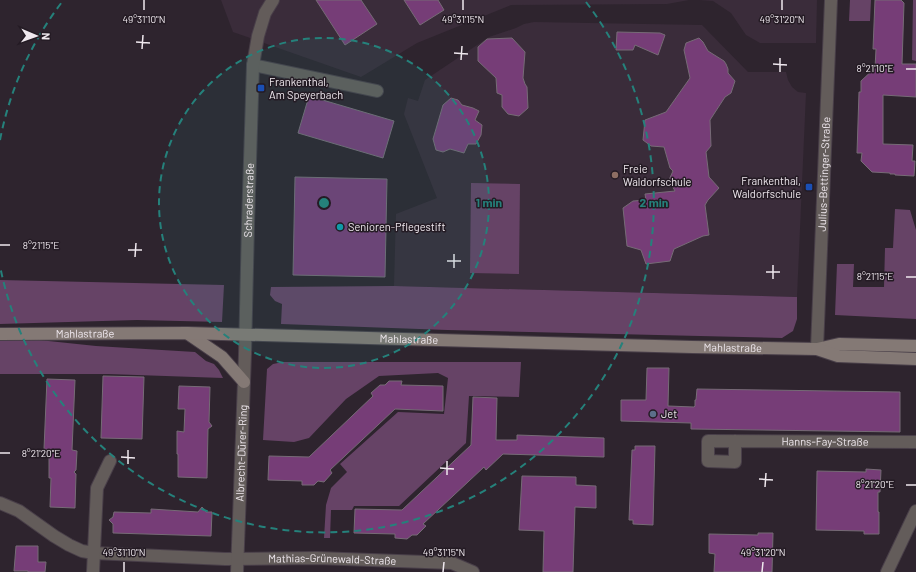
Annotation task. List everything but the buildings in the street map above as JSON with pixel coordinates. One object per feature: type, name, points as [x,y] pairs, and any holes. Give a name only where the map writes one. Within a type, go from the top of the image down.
[{"type":"street","name":"Schraderstraße","points":[[245,335],[253,65],[258,36],[265,13],[273,0]]},
{"type":"street","name":"Julius-Bettinger-Straße","points":[[817,349],[831,0]]},
{"type":"street","points":[[253,65],[376,91]]},
{"type":"street","points":[[187,333],[222,357],[244,382]]},
{"type":"street","name":"Mahlastraße","points":[[0,334],[187,333],[817,349],[838,344],[916,346]]},
{"type":"street","name":"Albrecht-Dürer-Ring","points":[[237,572],[245,335]]},
{"type":"street","name":"Mahlastraße","points":[[817,349],[838,356],[916,359]]},
{"type":"street","name":"Hanns-Fay-Straße","points":[[735,441],[916,442]]},
{"type":"street","points":[[93,572],[97,488],[110,461]]},
{"type":"street","name":"Mathias-Grünewald-Straße","points":[[0,503],[19,511],[69,545],[82,551],[94,554],[238,559],[317,558],[452,563],[473,572]]},
{"type":"street","points":[[888,572],[916,511]]},
{"type":"shaded area","points":[[221,0],[689,0],[667,4],[511,5],[417,43],[361,77],[233,32]]},
{"type":"shaded area","points":[[699,0],[817,0],[816,43],[760,43],[746,35],[731,13],[713,1]]},
{"type":"shaded area","points":[[850,0],[871,0],[870,21],[849,21]]},
{"type":"shaded area","points":[[913,0],[916,0],[916,61],[912,60]]},
{"type":"shaded area","name":"Freie Waldorfschule","points":[[534,22],[702,25],[748,72],[786,72],[792,87],[798,92],[806,93],[797,297],[394,286],[396,214],[437,198],[404,114],[408,98],[418,101],[425,80],[489,37],[524,24]]},
{"type":"shaded area","points":[[471,183],[520,184],[519,274],[470,273]]},
{"type":"shaded area","points":[[895,209],[910,210],[916,230],[916,319],[835,315],[837,264],[854,264],[853,287],[884,287],[885,248],[893,248]]},
{"type":"shaded area","points":[[0,280],[224,285],[222,322],[137,320],[0,324]]},
{"type":"shaded area","points":[[394,286],[797,297],[797,319],[793,331],[782,338],[447,330],[281,324],[282,304],[275,301],[270,295],[271,287]]},
{"type":"shaded area","points":[[0,340],[39,340],[96,346],[195,352],[206,361],[214,364],[223,378],[108,374],[0,374]]},
{"type":"shaded area","points":[[283,362],[521,362],[519,397],[469,396],[466,443],[399,506],[354,506],[352,510],[331,510],[330,538],[324,538],[326,505],[331,488],[347,472],[340,464],[398,412],[444,414],[448,378],[438,373],[379,376],[346,399],[309,438],[294,442],[263,440],[267,369],[273,364]]},
{"type":"place","name":"Frankenthal, Am Speyerbach","points":[[261,88]]},
{"type":"place","name":"Freie Waldorfschule","points":[[615,175]]},
{"type":"place","name":"Frankenthal, Waldorfschule","points":[[809,187]]},
{"type":"place","name":"Senioren-Pflegestift","points":[[340,227]]},
{"type":"place","name":"Jet","points":[[653,414]]}]
